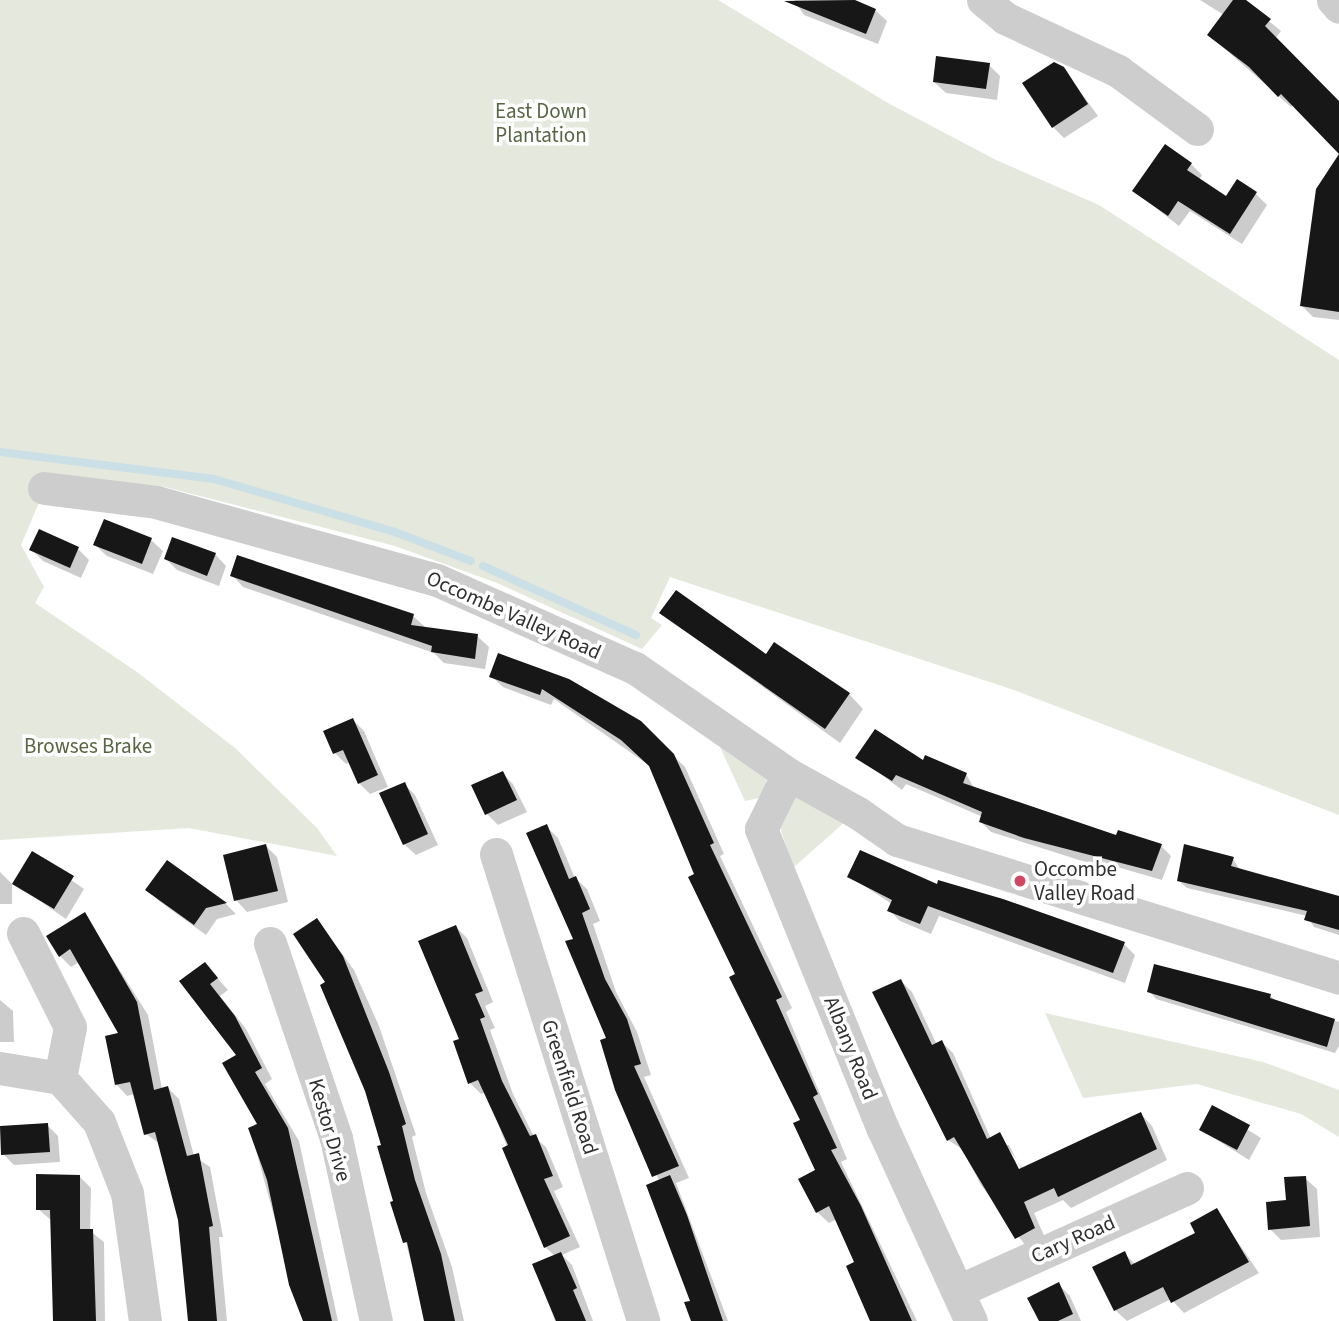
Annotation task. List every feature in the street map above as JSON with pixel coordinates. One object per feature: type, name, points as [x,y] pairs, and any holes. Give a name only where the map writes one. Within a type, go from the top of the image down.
[{"type":"street","points":[[983,0],[1005,18],[1118,71],[1197,129]]},
{"type":"street","points":[[1333,0],[1339,7]]},
{"type":"street","name":"Occombe Valley Road","points":[[44,488],[156,502],[437,580],[635,668],[788,774],[859,813],[897,841],[1339,978]]},
{"type":"street","name":"Albany Road","points":[[788,774],[761,829],[883,1129],[965,1306]]},
{"type":"street","name":"Greenfield Road","points":[[496,854],[643,1321]]},
{"type":"street","points":[[23,933],[70,1027],[60,1078]]},
{"type":"street","name":"Kestor Drive","points":[[270,943],[336,1138],[376,1321]]},
{"type":"street","points":[[0,1068],[60,1078],[99,1122],[127,1193],[145,1321]]},
{"type":"street","name":"Cary Road","points":[[965,1306],[1187,1188]]},
{"type":"green space","points":[[0,0],[718,0],[888,103],[996,160],[1099,205],[1339,360],[1339,815],[1014,690],[670,577],[651,618],[662,625],[642,649],[497,583],[395,546],[161,486],[48,481],[21,545],[44,587],[35,603],[137,672],[235,748],[317,828],[337,856],[189,828],[0,840]]},
{"type":"green space","points":[[720,747],[767,778],[764,797],[745,801]]},
{"type":"green space","points":[[799,796],[847,820],[793,868],[778,821],[789,799]]},
{"type":"green space","points":[[1045,1013],[1263,1062],[1339,1090],[1339,1137],[1301,1114],[1197,1084],[1083,1098]]},
{"type":"building","points":[[855,0],[876,9],[866,34],[784,1]]},
{"type":"building","points":[[1233,0],[1246,0],[1271,19],[1265,26],[1339,101],[1339,154],[1281,94],[1278,97],[1249,67],[1207,35]]},
{"type":"building","points":[[936,56],[990,63],[986,89],[933,82]]},
{"type":"building","points":[[1054,62],[1064,67],[1088,104],[1052,128],[1022,83]]},
{"type":"building","points":[[1165,144],[1192,163],[1187,170],[1226,196],[1237,179],[1257,192],[1230,234],[1178,201],[1168,216],[1132,191]]},
{"type":"building","points":[[1339,154],[1339,312],[1300,306],[1316,189]]},
{"type":"building","points":[[104,519],[152,538],[142,564],[93,545]]},
{"type":"building","points":[[39,529],[79,547],[70,568],[29,550]]},
{"type":"building","points":[[172,537],[216,553],[207,576],[164,559]]},
{"type":"building","points":[[237,555],[414,614],[411,625],[478,634],[475,659],[431,652],[432,646],[230,576]]},
{"type":"building","points":[[676,590],[766,654],[774,642],[850,693],[825,729],[659,613]]},
{"type":"building","points":[[498,653],[569,679],[641,721],[674,754],[714,843],[710,845],[782,997],[776,1000],[818,1094],[813,1097],[837,1148],[831,1150],[861,1206],[912,1321],[870,1321],[846,1266],[854,1262],[829,1206],[816,1213],[798,1179],[815,1170],[793,1123],[800,1120],[729,977],[735,974],[688,877],[694,874],[649,766],[621,740],[542,689],[540,695],[489,677]]},
{"type":"building","points":[[353,718],[378,775],[358,784],[343,750],[333,754],[323,731]]},
{"type":"building","points":[[875,729],[923,760],[925,755],[967,773],[963,783],[1116,835],[1118,830],[1162,844],[1152,871],[1024,838],[979,822],[982,812],[896,775],[892,781],[855,758]]},
{"type":"building","points":[[503,771],[517,800],[485,815],[471,785]]},
{"type":"building","points":[[405,782],[428,834],[403,845],[379,793]]},
{"type":"building","points":[[547,824],[569,879],[576,876],[590,909],[582,913],[605,979],[627,1019],[641,1064],[634,1066],[679,1166],[652,1177],[615,1090],[600,1040],[606,1038],[565,941],[573,939],[526,833]]},
{"type":"building","points":[[266,844],[278,891],[234,901],[223,855]]},
{"type":"building","points":[[1184,844],[1234,857],[1231,866],[1339,896],[1339,930],[1304,920],[1307,911],[1177,881]]},
{"type":"building","points":[[860,850],[937,884],[938,880],[1003,899],[1125,942],[1113,973],[928,906],[920,924],[887,911],[892,900],[847,877]]},
{"type":"building","points":[[32,851],[74,876],[54,909],[12,884]]},
{"type":"building","points":[[167,860],[227,903],[206,908],[194,925],[145,890]]},
{"type":"building","points":[[85,912],[137,1002],[154,1090],[168,1086],[187,1156],[199,1153],[213,1226],[209,1227],[217,1321],[188,1321],[178,1220],[155,1132],[144,1135],[130,1082],[115,1085],[105,1036],[118,1033],[70,949],[59,957],[46,936]]},
{"type":"building","points":[[317,918],[343,956],[389,1072],[406,1124],[402,1126],[415,1180],[441,1254],[455,1321],[424,1321],[407,1242],[403,1243],[390,1202],[393,1201],[377,1146],[381,1145],[365,1091],[320,985],[325,982],[293,934]]},
{"type":"building","points":[[456,925],[483,991],[475,994],[485,1017],[480,1019],[502,1081],[530,1136],[536,1134],[553,1176],[544,1179],[570,1236],[544,1248],[502,1148],[508,1145],[478,1080],[468,1084],[453,1041],[459,1039],[418,941]]},
{"type":"building","points":[[205,962],[218,978],[210,984],[235,1016],[262,1068],[255,1072],[288,1128],[332,1321],[303,1321],[289,1285],[267,1180],[248,1128],[257,1124],[222,1063],[236,1055],[179,981]]},
{"type":"building","points":[[1154,964],[1271,994],[1270,998],[1335,1019],[1327,1047],[1147,992]]},
{"type":"building","points":[[901,979],[932,1045],[942,1040],[987,1139],[1000,1132],[1019,1169],[1141,1112],[1157,1149],[1058,1197],[1054,1188],[1024,1202],[1035,1228],[1015,1239],[954,1137],[947,1141],[872,992]]},
{"type":"building","points":[[1212,1105],[1250,1125],[1237,1150],[1199,1130]]},
{"type":"building","points":[[48,1123],[50,1152],[1,1155],[0,1126]]},
{"type":"building","points":[[36,1174],[80,1175],[80,1229],[93,1229],[96,1321],[53,1321],[50,1210],[36,1210]]},
{"type":"building","points":[[670,1175],[687,1215],[723,1321],[691,1321],[684,1302],[690,1301],[646,1185]]},
{"type":"building","points":[[1306,1176],[1310,1226],[1268,1230],[1266,1202],[1286,1200],[1284,1177]]},
{"type":"building","points":[[1217,1208],[1249,1262],[1171,1303],[1163,1287],[1114,1311],[1092,1267],[1125,1251],[1131,1265],[1195,1233],[1190,1223]]},
{"type":"building","points":[[561,1252],[577,1288],[573,1290],[586,1321],[556,1321],[532,1264]]},
{"type":"building","points":[[1059,1282],[1073,1314],[1058,1321],[1039,1321],[1027,1298]]},
{"type":"waterway","points":[[0,452],[214,479],[395,532],[471,561]]},
{"type":"waterway","points":[[483,566],[636,635]]},
{"type":"place","name":"Occombe Valley Road","points":[[1020,881]]},
{"type":"park label","name":"East Down Plantation","points":[[541,123]]},
{"type":"park label","name":"Browses Brake","points":[[88,746]]}]
